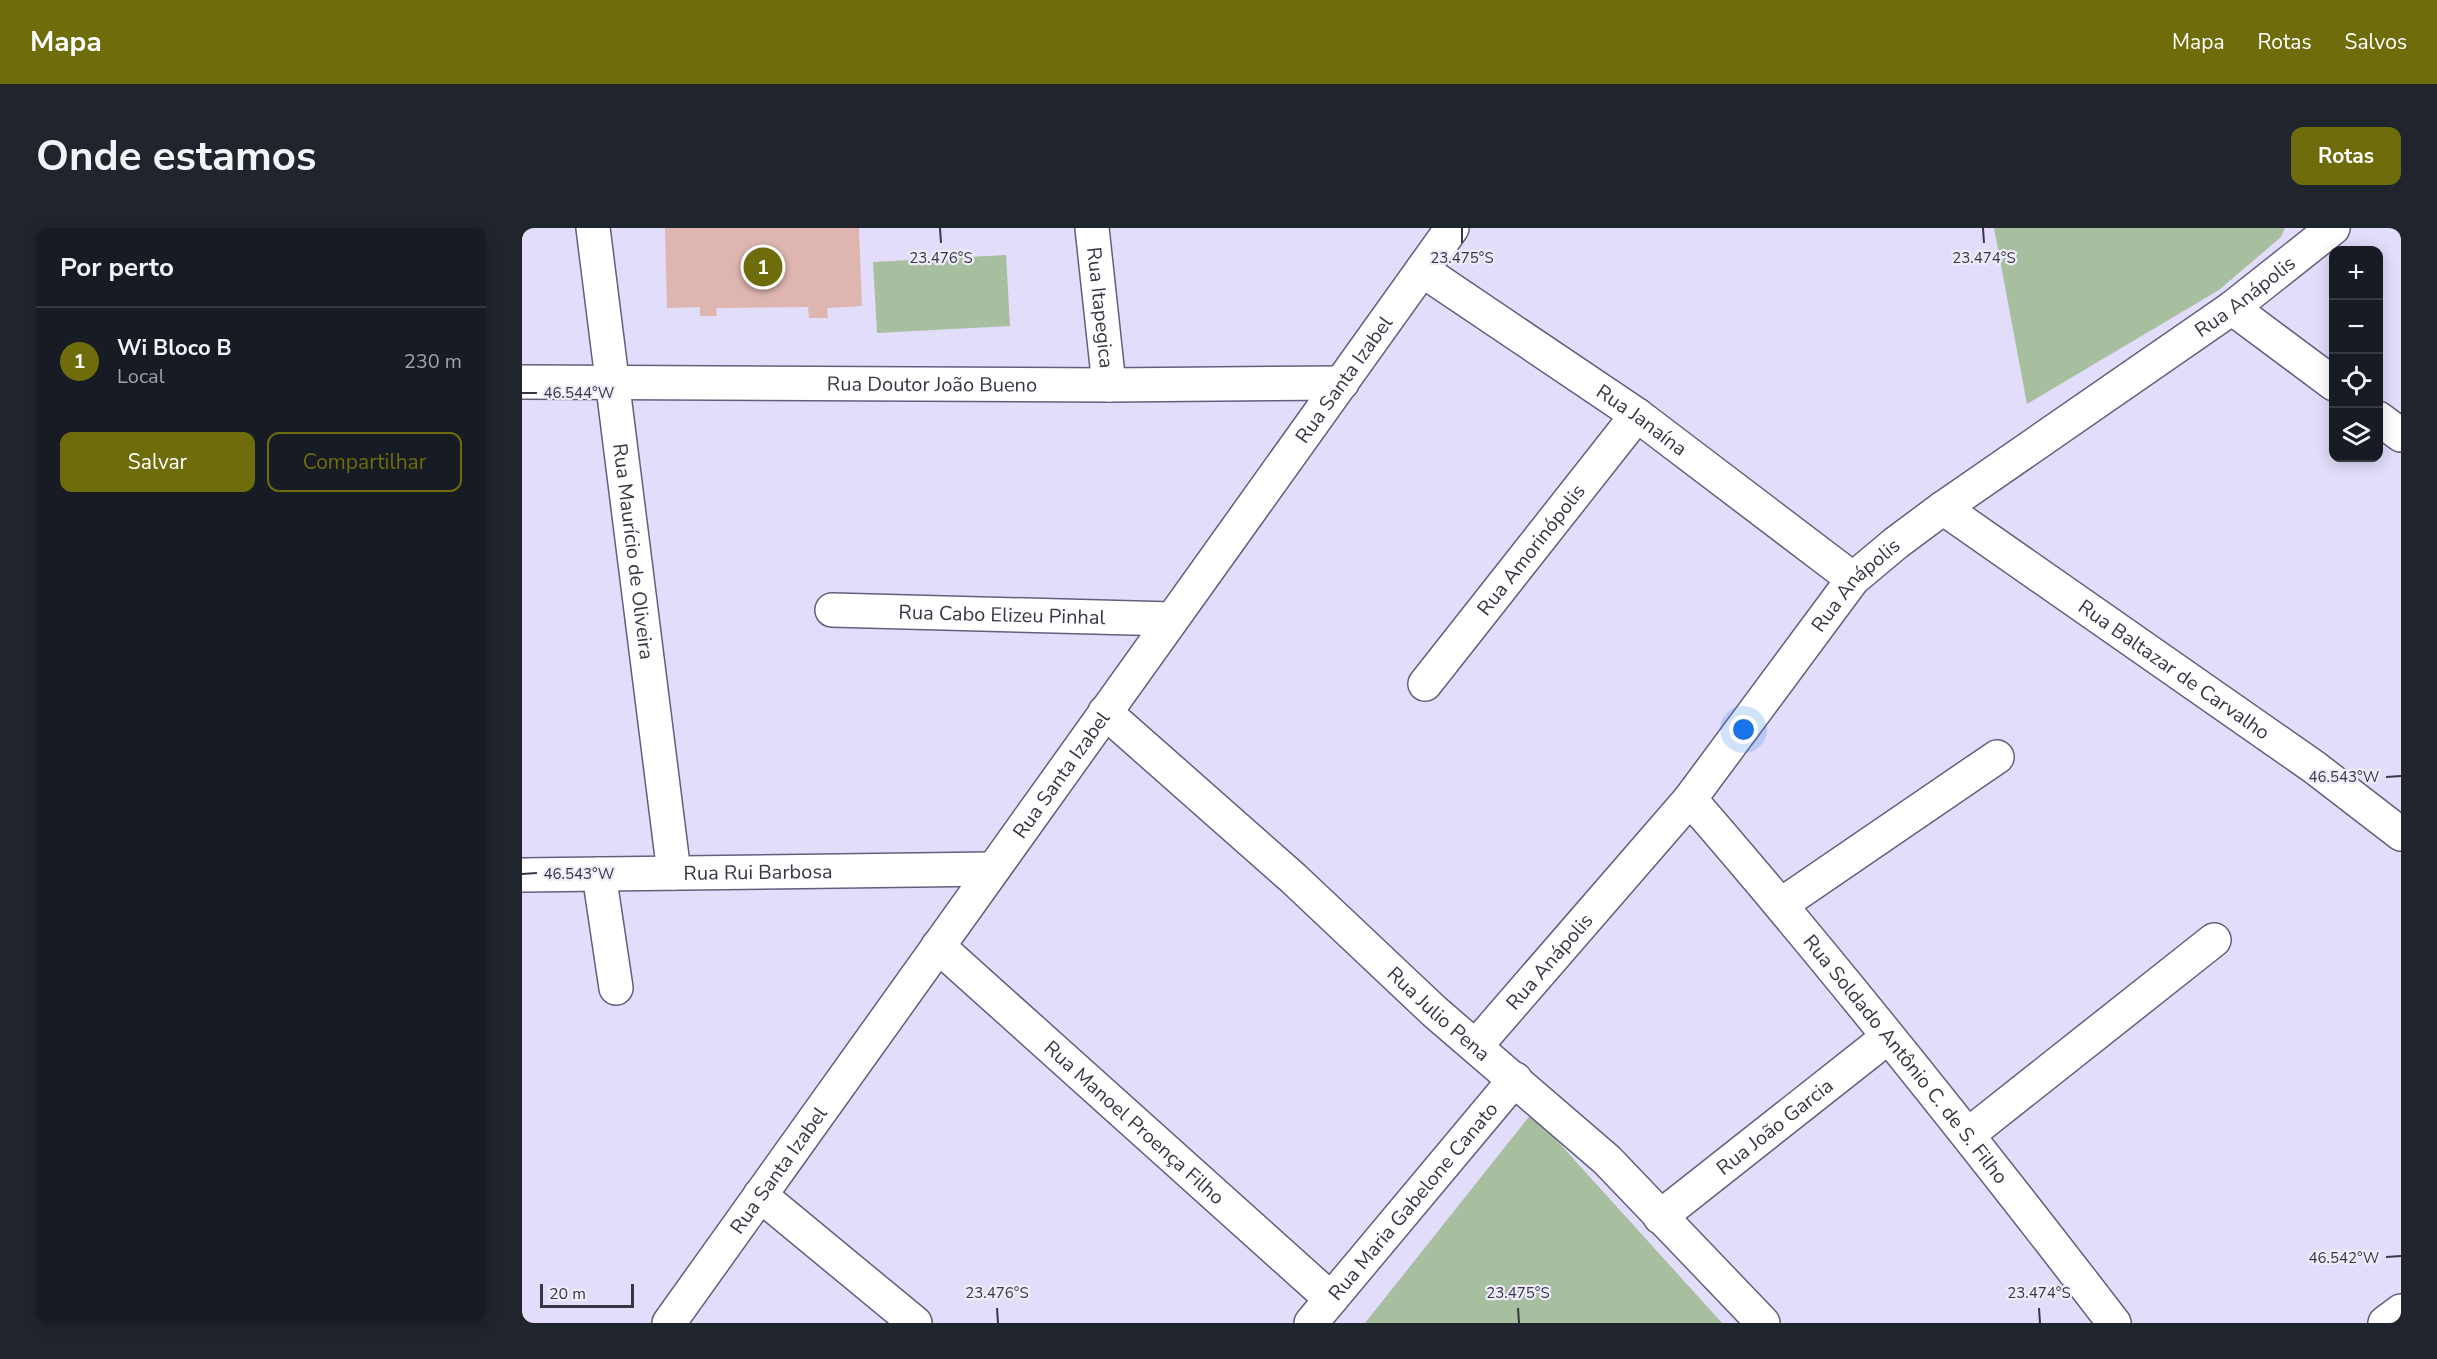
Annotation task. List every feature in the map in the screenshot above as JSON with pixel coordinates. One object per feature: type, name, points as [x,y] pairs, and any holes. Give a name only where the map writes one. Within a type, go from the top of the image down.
[{"type":"street","name":"Rua Maurício de Oliveira","points":[[593,228],[674,873]]},
{"type":"street","name":"Rua Itapegica","points":[[1092,228],[1109,385]]},
{"type":"street","name":"Rua Santa Izabel","points":[[669,1323],[1452,228]]},
{"type":"street","name":"Rua Anápolis","points":[[1476,1046],[1690,799],[1853,579],[1888,549],[1943,508],[2232,308],[2334,228]]},
{"type":"street","name":"Rua Janaína","points":[[1422,270],[1637,415],[1853,579]]},
{"type":"street","points":[[2232,308],[2329,380]]},
{"type":"street","name":"Rua Doutor João Bueno","points":[[522,382],[1109,385],[1341,383]]},
{"type":"street","name":"Rua Amorinópolis","points":[[1425,684],[1637,415]]},
{"type":"street","points":[[2383,421],[2401,435]]},
{"type":"street","name":"Rua Baltazar de Carvalho","points":[[1943,508],[2314,767],[2401,834]]},
{"type":"street","name":"Rua Cabo Elizeu Pinhal","points":[[832,610],[1172,619]]},
{"type":"street","name":"Rua Julio Pena","points":[[1106,712],[1293,879],[1436,1012],[1607,1160],[1763,1323]]},
{"type":"street","points":[[1782,904],[1998,758]]},
{"type":"street","name":"Rua Soldado Antônio C. de S. Filho","points":[[1690,799],[1782,904],[1969,1134],[2114,1323]]},
{"type":"street","name":"Rua Rui Barbosa","points":[[522,875],[993,869]]},
{"type":"street","points":[[599,874],[616,988]]},
{"type":"street","points":[[1969,1134],[2214,940]]},
{"type":"street","name":"Rua Manoel Proença Filho","points":[[938,946],[1321,1311]]},
{"type":"street","name":"Rua João Garcia","points":[[1660,1217],[1888,1037]]},
{"type":"street","name":"Rua Maria Gabelone Canato","points":[[1321,1311],[1515,1079]]},
{"type":"street","points":[[760,1195],[915,1323]]},
{"type":"street","points":[[2385,1323],[2401,1311]]},
{"type":"green space","points":[[1994,228],[2285,228],[2281,237],[2219,290],[2027,404]]},
{"type":"green space","points":[[1006,255],[1010,326],[877,333],[873,262]]},
{"type":"green space","points":[[1532,1113],[1722,1323],[1365,1323]]},
{"type":"building","points":[[665,228],[859,228],[862,306],[827,308],[828,318],[809,318],[808,307],[716,308],[717,316],[700,316],[700,307],[667,308]]},
{"type":"place","name":"Wi Bloco B","points":[[763,267]]}]
